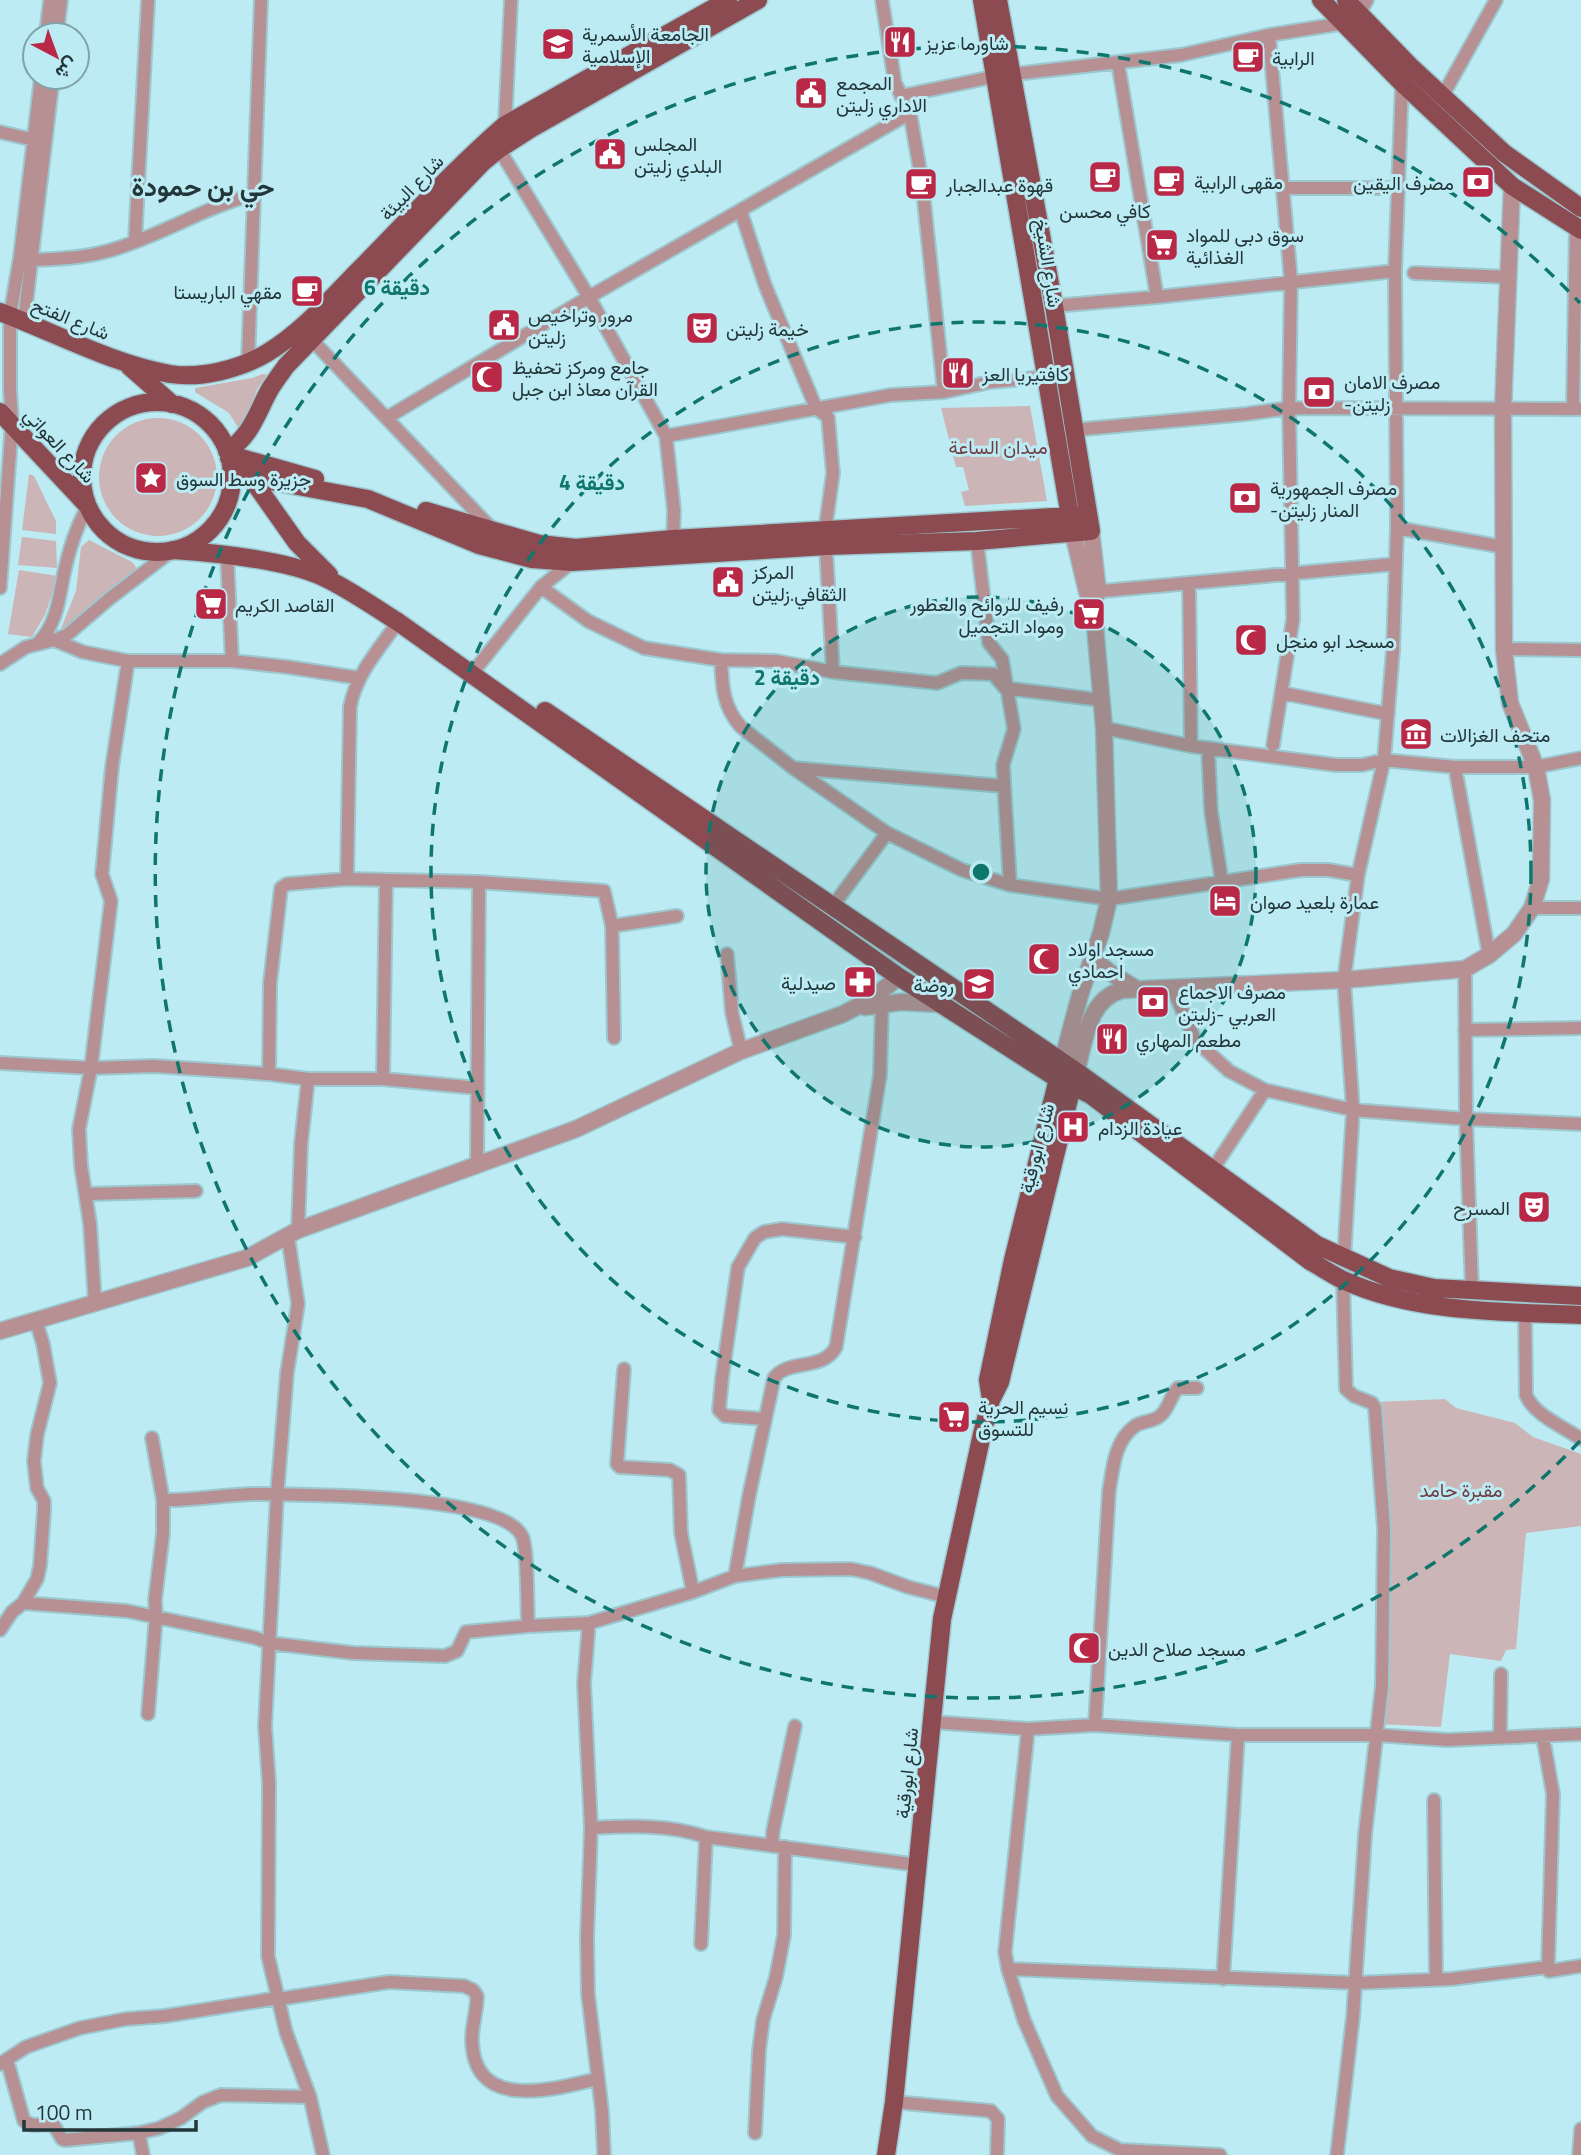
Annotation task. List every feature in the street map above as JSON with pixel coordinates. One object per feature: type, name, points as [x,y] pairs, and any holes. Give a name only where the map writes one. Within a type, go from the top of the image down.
[{"type":"main road","name":"شارع البيئة","points":[[127,363],[187,375],[220,371],[268,352],[309,320],[474,152],[505,125],[724,7],[758,0]]},
{"type":"main road","name":"شارع الشيخ","points":[[982,0],[1004,76],[1054,306],[1073,430],[1081,524]]},
{"type":"main road","name":"شارع الشيخ","points":[[998,0],[1004,76],[1046,377],[1081,524]]},
{"type":"main road","points":[[1321,0],[1357,12],[1402,83],[1512,186],[1579,229]]},
{"type":"main road","points":[[1346,0],[1410,66],[1504,153],[1581,208]]},
{"type":"main road","name":"شارع البيئة","points":[[229,459],[245,437],[286,366],[483,162],[499,149],[724,7]]},
{"type":"main road","name":"شارع الفتح","points":[[11,316],[127,363]]},
{"type":"main road","points":[[127,363],[162,400],[198,414],[211,424],[229,459],[253,478],[296,543],[320,567],[478,666],[912,961],[1067,1075],[1310,1261],[1343,1280],[1388,1296],[1419,1303],[1525,1313],[1581,1315]]},
{"type":"main road","points":[[187,375],[162,400],[141,403],[121,411],[103,424],[90,442],[83,463],[82,485],[88,506],[98,524],[113,538],[132,548],[152,552],[173,550],[227,555],[315,574],[398,622],[899,977],[940,1004],[1067,1075],[1213,1169],[1317,1245],[1401,1281],[1434,1287],[1581,1296]]},
{"type":"main road","name":"شارع العواتي","points":[[6,418],[88,506]]},
{"type":"main road","points":[[229,459],[539,544],[576,548],[673,539],[976,541],[1081,524]]},
{"type":"main road","points":[[173,550],[193,542],[210,530],[222,513],[230,493],[229,459]]},
{"type":"main road","points":[[253,478],[368,499],[479,545],[532,559],[572,562],[826,538],[1081,524]]},
{"type":"main road","points":[[899,977],[912,961]]},
{"type":"main road","name":"شارع ابورقية","points":[[886,2155],[894,2102],[942,1619],[991,1400],[988,1380],[1013,1260],[1067,1075]]},
{"type":"street","points":[[48,21],[50,0]]},
{"type":"street","points":[[59,21],[61,0]]},
{"type":"street","points":[[135,242],[148,0]]},
{"type":"street","points":[[248,362],[261,0]]},
{"type":"street","points":[[505,125],[511,0]]},
{"type":"street","points":[[882,0],[893,71],[910,113],[922,182],[944,392]]},
{"type":"street","points":[[1443,95],[1496,0]]},
{"type":"street","points":[[901,96],[1004,76],[1181,55],[1357,12]]},
{"type":"street","points":[[1269,35],[1291,281],[1289,408],[1293,619],[1273,745]]},
{"type":"street","points":[[1118,63],[1157,297]]},
{"type":"street","points":[[1344,1258],[1353,1110],[1344,980],[1358,875],[1384,760],[1393,650],[1397,527],[1395,271],[1402,83]]},
{"type":"street","points":[[11,316],[32,260],[41,91]]},
{"type":"street","points":[[0,587],[11,316],[50,91]]},
{"type":"street","points":[[388,417],[589,297],[910,113]]},
{"type":"street","points":[[0,132],[40,141]]},
{"type":"street","points":[[499,149],[589,297],[666,436],[674,511],[673,539]]},
{"type":"street","points":[[1472,1290],[1466,1119],[1465,969],[1514,934],[1532,908],[1541,879],[1543,841],[1542,800],[1536,767],[1510,703],[1504,649],[1503,409],[1512,186]]},
{"type":"street","points":[[1282,188],[1398,188]]},
{"type":"street","points":[[32,260],[74,258],[108,251],[231,200],[256,194]]},
{"type":"street","points":[[741,212],[765,285],[816,408],[828,417],[833,473],[826,538],[833,672]]},
{"type":"street","points":[[1073,430],[1289,408],[1577,408],[1579,229]]},
{"type":"street","points":[[1054,306],[1395,271]]},
{"type":"street","points":[[1414,273],[1508,277]]},
{"type":"street","points":[[311,339],[494,531]]},
{"type":"street","points":[[666,436],[891,395],[944,392],[990,382],[1046,377]]},
{"type":"street","points":[[38,643],[45,636],[57,610],[64,570],[80,520],[88,506]]},
{"type":"street","name":"شارع ابورقية","points":[[1067,1075],[1080,995],[1093,958],[1108,899],[1104,728],[1093,596],[1081,524]]},
{"type":"street","points":[[1397,527],[1504,547]]},
{"type":"street","points":[[976,541],[989,643],[1002,659],[1014,729],[1003,765],[1010,884]]},
{"type":"street","points":[[0,664],[16,652],[66,635],[109,598],[173,550]]},
{"type":"street","points":[[227,555],[232,661]]},
{"type":"street","points":[[478,666],[541,587],[572,562]]},
{"type":"street","points":[[1093,596],[1395,564]]},
{"type":"street","points":[[1189,584],[1191,746]]},
{"type":"street","points":[[541,587],[588,621],[644,648],[721,660],[776,660],[833,672],[937,683],[961,673],[993,674],[1005,688],[1101,700]]},
{"type":"street","points":[[347,879],[350,707],[359,678],[398,622]]},
{"type":"street","points":[[54,640],[83,652],[128,661],[232,661],[359,678]]},
{"type":"street","points":[[1504,649],[1581,650]]},
{"type":"street","points":[[721,660],[722,692],[736,721],[793,768],[887,833],[962,870],[1010,884],[1108,899],[1301,870],[1328,870],[1358,875]]},
{"type":"street","points":[[95,1303],[87,1194],[80,1166],[79,1129],[91,1068],[111,901],[102,874],[128,661]]},
{"type":"street","points":[[1282,693],[1388,714]]},
{"type":"street","points":[[1104,728],[1191,746],[1336,765],[1362,765],[1384,760],[1455,767],[1536,767],[1581,758]]},
{"type":"street","points":[[1208,748],[1211,811],[1222,883]]},
{"type":"street","points":[[1455,767],[1489,954]]},
{"type":"street","points":[[793,768],[1003,786]]},
{"type":"street","points":[[832,907],[887,833]]},
{"type":"street","points":[[269,1074],[270,983],[281,888],[287,884],[347,879],[479,882],[602,889],[606,893],[612,926],[614,1038]]},
{"type":"street","points":[[383,1079],[386,880]]},
{"type":"street","points":[[477,1165],[479,882]]},
{"type":"street","points":[[1532,908],[1581,908]]},
{"type":"street","points":[[612,926],[677,916]]},
{"type":"street","points":[[727,954],[733,1013],[741,1051]]},
{"type":"street","points":[[1093,958],[1109,972],[1139,989]]},
{"type":"street","name":"شارع ابورقية","points":[[1067,1075],[1096,1008],[1112,993],[1172,987],[1344,980],[1465,969]]},
{"type":"street","points":[[856,1009],[899,977]]},
{"type":"street","points":[[1172,987],[1195,1040],[1230,1071],[1265,1090],[1353,1110],[1581,1124]]},
{"type":"street","points":[[735,1576],[772,1385],[778,1373],[827,1359],[836,1347],[880,1075],[881,1004]]},
{"type":"street","points":[[0,1331],[247,1258],[293,1233],[576,1129],[741,1051],[856,1009],[881,1004],[940,1004]]},
{"type":"street","points":[[1465,1030],[1581,1028]]},
{"type":"street","points":[[0,1063],[91,1068],[154,1066],[308,1079],[383,1079],[478,1088]]},
{"type":"street","points":[[308,1079],[293,1233],[298,1304],[287,1373],[277,1495],[265,1726],[269,1783],[268,1956],[286,2032],[310,2097],[323,2155]]},
{"type":"street","points":[[1213,1169],[1265,1090]]},
{"type":"street","points":[[87,1194],[196,1191]]},
{"type":"street","points":[[765,1419],[725,1416],[719,1410],[738,1267],[755,1238],[774,1229],[855,1237]]},
{"type":"street","points":[[1337,2155],[1356,1983],[1365,1835],[1377,1735],[1383,1629],[1382,1504],[1374,1405],[1354,1396],[1346,1389],[1343,1280]]},
{"type":"street","points":[[1525,1313],[1528,1400],[1534,1408],[1581,1439]]},
{"type":"street","points":[[0,1630],[12,1612],[23,1602],[37,1579],[40,1566],[44,1501],[37,1488],[34,1461],[37,1435],[50,1383],[36,1321]]},
{"type":"street","points":[[624,1369],[617,1464],[620,1467],[670,1469],[679,1475],[681,1533],[693,1592]]},
{"type":"street","points":[[1095,1725],[1109,1492],[1116,1455],[1121,1440],[1133,1427],[1159,1418],[1164,1413],[1178,1388],[1197,1388]]},
{"type":"street","points":[[148,1713],[155,1600],[163,1533],[163,1500],[152,1438]]},
{"type":"street","points":[[163,1500],[251,1494],[362,1496],[443,1504],[492,1517],[515,1528],[522,1535],[525,1548],[528,1626]]},
{"type":"street","points":[[23,1602],[127,1611],[269,1643],[353,1653],[445,1656],[457,1651],[466,1632],[589,1623],[693,1592],[735,1576],[782,1570],[851,1569],[947,1597]]},
{"type":"street","points":[[589,1623],[584,1683],[591,1828],[588,1994],[602,2111],[604,2155]]},
{"type":"street","points":[[1500,1738],[1501,1674]]},
{"type":"street","points":[[932,1722],[1028,1729],[1095,1725],[1238,1735],[1377,1735],[1447,1740],[1581,1734]]},
{"type":"street","points":[[755,2133],[763,2020],[776,1977],[784,1935],[779,1846],[773,1830],[795,1726]]},
{"type":"street","points":[[1028,1729],[1005,1952],[1024,2020],[1057,2096],[1092,2136],[1120,2150],[1220,2155]]},
{"type":"street","points":[[1223,1979],[1238,1735]]},
{"type":"street","points":[[1543,1737],[1553,1794],[1548,1967],[1549,1971],[1581,1966]]},
{"type":"street","points":[[1434,1800],[1436,1980]]},
{"type":"street","points":[[591,1828],[659,1827],[687,1830],[706,1836],[918,1865]]},
{"type":"street","points":[[701,1944],[706,1836]]},
{"type":"street","points":[[1008,1969],[1356,1983],[1436,1980],[1548,1967]]},
{"type":"street","points":[[310,2097],[221,2095],[203,2102],[170,2124],[139,2133],[65,2140],[53,2124],[33,2126],[24,2122],[4,2062],[26,2047],[80,2028],[126,2019],[246,2005],[389,1982],[464,1986],[473,1990],[477,1996],[472,2040],[475,2062],[488,2082],[501,2088],[537,2091],[597,2079]]},
{"type":"street","points":[[894,2102],[991,2111],[998,2119],[997,2155]]},
{"type":"street","points":[[1579,2155],[1581,2129]]},
{"type":"street","points":[[139,2133],[143,2155]]},
{"type":"green space","points":[[268,375],[257,389],[246,421],[239,429],[229,413],[195,392],[195,388]]},
{"type":"green space","name":"ميدان الساعة","points":[[1030,406],[1047,501],[965,506],[961,492],[969,490],[963,467],[956,467],[941,408]]},
{"type":"green space","points":[[158,418],[180,423],[200,435],[212,455],[217,477],[212,499],[200,519],[180,531],[158,536],[136,531],[116,519],[104,499],[99,477],[104,455],[116,435],[136,423]]},
{"type":"green space","points":[[29,474],[34,476],[56,521],[56,534],[22,530]]},
{"type":"green space","points":[[22,537],[56,541],[57,568],[18,565]]},
{"type":"green space","points":[[89,540],[132,562],[139,571],[107,591],[70,628],[60,631],[76,591],[81,547]]},
{"type":"green space","points":[[19,570],[58,576],[45,615],[32,637],[8,634]]},
{"type":"green space","name":"مقبرة حامد","points":[[1445,1399],[1456,1408],[1515,1423],[1533,1437],[1581,1454],[1581,1526],[1526,1533],[1516,1649],[1506,1650],[1501,1661],[1450,1654],[1441,1727],[1378,1724],[1385,1535],[1375,1402]]},
{"type":"place","name":"شاورما عزيز","points":[[900,42]]},
{"type":"place","name":"الجامعة الأسمرية الإسلامية","points":[[558,44]]},
{"type":"place","name":"الرابية","points":[[1248,57]]},
{"type":"place","name":"المجمع الاداري زليتن","points":[[811,93]]},
{"type":"place","name":"المجلس البلدي زليتن","points":[[610,154]]},
{"type":"place","name":"كافي محسن","points":[[1105,177]]},
{"type":"place","name":"مقهى الرابية","points":[[1169,181]]},
{"type":"place","name":"مصرف اليقين","points":[[1478,182]]},
{"type":"place","name":"قهوة عبدالجبار","points":[[921,184]]},
{"type":"place","name":"سوق دبي للمواد الغذائية","points":[[1162,245]]},
{"type":"place","name":"مقهي الباريستا","points":[[307,291]]},
{"type":"place","name":"مرور وتراخيص زليتن","points":[[504,325]]},
{"type":"place","name":"خيمة زليتن","points":[[702,328]]},
{"type":"place","name":"كافتيريا العز","points":[[958,373]]},
{"type":"place","name":"جامع ومركز تحفيظ القرآن معاذ ابن جبل","points":[[487,377]]},
{"type":"place","name":"مصرف الامان -زليتن","points":[[1319,392]]},
{"type":"place","name":"جزيرة وسط السوق","points":[[151,478]]},
{"type":"place","name":"مصرف الجمهورية -المنار زليتن","points":[[1245,498]]},
{"type":"place","name":"المركز الثقافي.زليتن","points":[[728,582]]},
{"type":"place","name":"القاصد الكريم","points":[[211,604]]},
{"type":"place","name":"رفيف للروائح والعطور ومواد التجميل","points":[[1089,614]]},
{"type":"place","name":"مسجد ابو منجل","points":[[1251,640]]},
{"type":"place","name":"متحف الغزالات","points":[[1416,734]]},
{"type":"place","name":"عمارة بلعيد صوان","points":[[1225,901]]},
{"type":"place","name":"مسجد اولاد احمادي","points":[[1044,959]]},
{"type":"place","name":"صيدلية","points":[[860,982]]},
{"type":"place","name":"روضة","points":[[979,984]]},
{"type":"place","name":"مصرف الاجماع العربي -زليتن","points":[[1153,1002]]},
{"type":"place","name":"مطعم المهاري","points":[[1112,1039]]},
{"type":"place","name":"عيادة الزدام","points":[[1073,1127]]},
{"type":"place","name":"المسرح","points":[[1534,1207]]},
{"type":"place","name":"نسيم الحرية للتسوق","points":[[954,1417]]},
{"type":"place","name":"مسجد صلاح الدين","points":[[1084,1648]]},
{"type":"district","name":"حي بن حمودة","points":[[203,186]]}]
